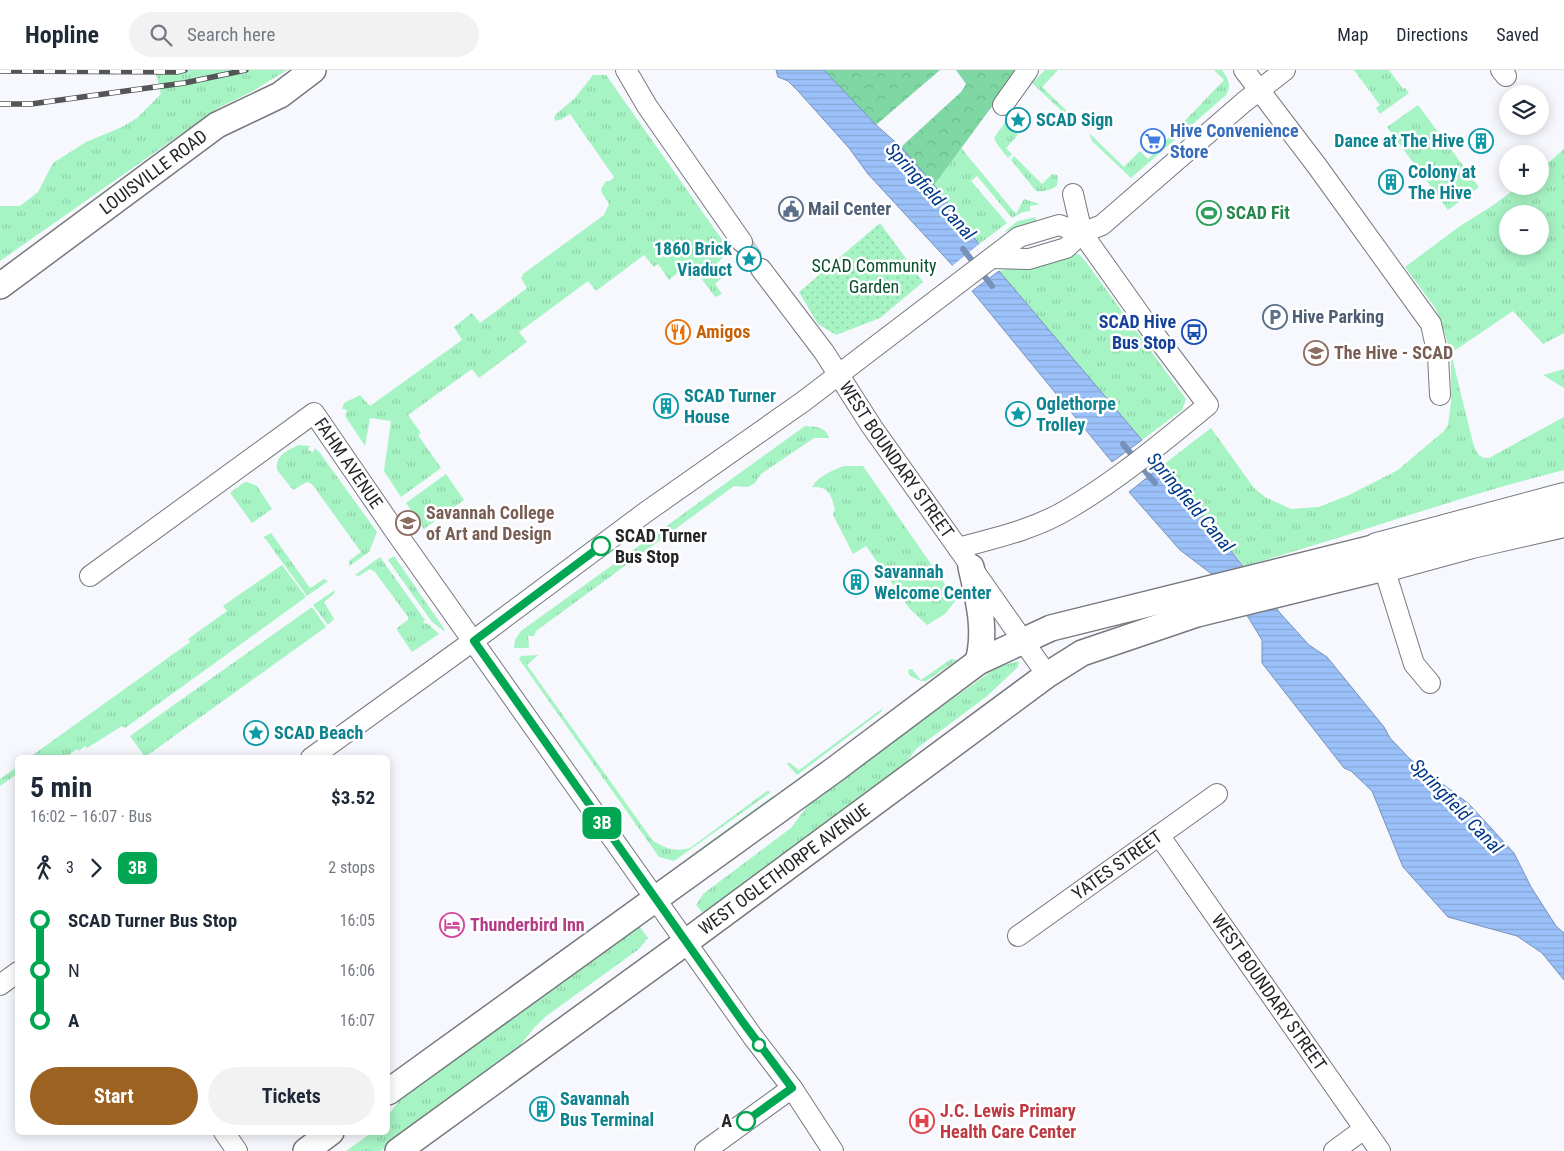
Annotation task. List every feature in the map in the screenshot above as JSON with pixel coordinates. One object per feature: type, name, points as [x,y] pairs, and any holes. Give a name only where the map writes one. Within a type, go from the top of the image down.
[{"type":"highway","points":[[1380,557],[1564,497]]},
{"type":"highway","points":[[1380,557],[1472,544],[1564,523]]},
{"type":"main road","name":"LOUISVILLE ROAD","points":[[0,286],[217,125],[280,95],[313,70]]},
{"type":"main road","points":[[965,557],[982,631],[982,645],[978,662]]},
{"type":"main road","points":[[390,1091],[834,770],[978,662],[1051,628],[1189,605],[1380,557]]},
{"type":"main road","name":"WEST OGLETHORPE AVENUE","points":[[398,1151],[1047,676],[1082,653],[1189,605]]},
{"type":"main road","points":[[306,1151],[327,1135]]},
{"type":"street","points":[[626,70],[656,119],[742,242]]},
{"type":"street","points":[[1003,105],[1028,70]]},
{"type":"street","points":[[1244,70],[1260,89],[1431,324],[1438,356],[1440,395]]},
{"type":"street","points":[[315,755],[474,641],[646,512],[839,374],[992,258],[1029,260],[1066,248],[1082,233],[1102,225],[1260,89],[1285,70]]},
{"type":"street","points":[[965,557],[1004,536],[1034,526],[1069,509],[1152,450],[1208,405],[1146,323],[1082,233],[1073,194]]},
{"type":"street","name":"WEST BOUNDARY STREET","points":[[762,269],[839,374],[872,427],[1047,676]]},
{"type":"street","name":"FAHM AVENUE","points":[[90,576],[314,413],[474,641]]},
{"type":"street","points":[[1380,557],[1414,664],[1430,683]]},
{"type":"street","points":[[474,641],[753,1037],[792,1088],[833,1151]]},
{"type":"street","name":"YATES STREET","points":[[1018,936],[1217,794]]},
{"type":"street","name":"WEST BOUNDARY STREET","points":[[1159,835],[1380,1151]]},
{"type":"street","points":[[0,985],[15,974]]},
{"type":"street","points":[[705,1151],[792,1088]]},
{"type":"street","points":[[1334,1151],[1364,1129]]},
{"type":"street","points":[[226,1135],[237,1151]]},
{"type":"green space","points":[[155,70],[287,70],[251,92],[218,108],[0,261],[0,206],[20,206],[38,192],[53,163],[86,142],[122,127],[137,118],[161,94]]},
{"type":"green space","points":[[824,70],[940,70],[876,125]]},
{"type":"green space","points":[[956,70],[1019,70],[934,185],[901,147],[961,92],[966,84]]},
{"type":"green space","points":[[1045,70],[1058,70],[1042,87],[1068,112],[1066,115],[1032,83]]},
{"type":"green space","points":[[1214,70],[1222,70],[1227,79],[1229,88],[1226,95],[1131,178],[1092,141],[1089,133],[1124,167],[1140,151],[1148,159],[1224,80]]},
{"type":"green space","points":[[1354,70],[1389,70],[1403,89],[1405,88],[1409,93],[1380,114],[1376,108],[1380,105]]},
{"type":"green space","points":[[593,75],[606,75],[730,251],[717,263],[726,274],[715,284],[722,294],[715,297],[698,274],[690,280],[684,272],[680,271],[669,280],[658,264],[654,267],[644,255],[596,291],[588,281],[519,332],[527,342],[479,378],[472,369],[408,415],[421,433],[418,435],[441,468],[401,497],[384,471],[391,421],[370,418],[365,446],[345,416],[347,410],[342,409],[344,403],[360,395],[370,406],[462,340],[454,327],[472,313],[480,323],[527,288],[521,278],[523,274],[604,215],[609,204],[601,189],[606,181],[610,181],[614,177],[570,114],[556,121],[554,118],[575,98]]},
{"type":"green space","points":[[1418,105],[1479,187],[1448,210],[1387,127]]},
{"type":"green space","points":[[1006,121],[1018,135],[1006,148],[1012,154],[1008,158],[994,138]]},
{"type":"green space","points":[[961,148],[1016,214],[1024,199],[1040,204],[1030,206],[1030,211],[1023,212],[1012,218],[977,176],[971,181],[1007,223],[979,244],[934,185]]},
{"type":"green space","points":[[1564,149],[1564,333],[1543,344],[1513,311],[1451,353],[1436,309],[1405,267],[1460,226],[1507,195],[1549,195],[1549,162]]},
{"type":"green space","points":[[1014,156],[1042,184],[1052,174],[1057,175],[1057,185],[1048,190],[1036,191],[1011,160]]},
{"type":"green space","points":[[1036,217],[1036,222],[1004,232],[1018,221]]},
{"type":"green space","name":"SCAD Community Garden","points":[[880,223],[923,282],[880,318],[836,335],[818,324],[799,292]]},
{"type":"green space","points":[[1073,253],[1080,255],[1086,262],[1186,399],[1182,410],[1142,440],[999,271]]},
{"type":"green space","points":[[1451,353],[1473,443],[1478,454],[1489,458],[1564,417],[1564,470],[1483,492],[1244,566],[1163,465],[1211,428],[1254,488],[1265,497],[1291,509],[1319,507],[1349,495],[1398,470],[1444,431],[1448,425],[1451,402]]},
{"type":"green space","points":[[1564,369],[1564,388],[1543,375]]},
{"type":"green space","points":[[805,426],[823,429],[829,438],[814,438],[761,474],[755,483],[748,487],[734,486],[536,631],[534,636],[528,636],[529,648],[514,648],[515,640],[521,631]]},
{"type":"green space","points":[[299,445],[310,446],[308,450],[313,452],[315,448],[320,453],[377,532],[369,552],[349,566],[349,561],[361,552],[312,484],[307,482],[293,490],[277,470],[280,457]]},
{"type":"green space","points":[[844,466],[863,466],[956,600],[945,614],[927,625],[910,609],[866,546],[853,554],[833,515],[835,509],[828,492],[822,488],[812,487],[822,476]]},
{"type":"green space","points":[[446,474],[464,500],[424,529],[406,503]]},
{"type":"green space","points":[[247,482],[257,486],[272,509],[252,523],[230,493]]},
{"type":"green space","points":[[271,533],[310,588],[324,579],[328,581],[307,596],[264,537]]},
{"type":"green space","points":[[394,556],[444,631],[432,622],[388,560]]},
{"type":"green space","points":[[380,557],[425,620],[423,622],[427,623],[439,634],[412,652],[397,630],[408,620],[408,617],[375,572],[370,569],[359,576],[355,575]]},
{"type":"green space","points":[[282,565],[306,597],[125,728],[122,726],[87,748],[85,746],[79,751],[77,749],[69,755],[33,755],[190,642],[188,639],[227,611],[223,606]]},
{"type":"green space","points":[[335,590],[334,594],[324,602],[334,619],[328,625],[313,605]]},
{"type":"green space","points":[[312,607],[326,627],[148,755],[144,755],[130,736]]},
{"type":"green space","points":[[538,655],[527,665],[653,841],[671,849],[690,848],[767,791],[771,792],[674,861],[659,857],[519,659],[521,656]]},
{"type":"green space","points":[[951,659],[957,660],[926,681],[921,681],[910,676],[908,672],[909,669],[912,669],[921,680]]},
{"type":"green space","points":[[1019,661],[1018,667],[986,697],[916,749],[894,779],[718,908],[702,912],[696,905],[703,894],[791,828],[811,801],[997,667]]},
{"type":"green space","points":[[883,708],[881,712],[797,775],[787,764],[790,763],[799,770]]},
{"type":"green space","points":[[15,768],[15,775],[0,786],[0,779]]},
{"type":"green space","points":[[773,796],[773,799],[679,864]]},
{"type":"green space","points":[[640,927],[648,938],[639,949],[545,1017],[513,1054],[380,1151],[346,1151],[368,1135],[390,1135],[390,1112],[408,1090],[625,934]]},
{"type":"water","points":[[776,70],[824,70],[876,125],[901,147],[934,185],[979,244],[953,266],[868,174],[849,148],[798,91],[788,81],[778,77]]},
{"type":"water","points":[[999,271],[1142,440],[1112,462],[972,291]]},
{"type":"water","points":[[1163,465],[1280,613],[1309,645],[1327,657],[1384,727],[1390,738],[1410,759],[1469,804],[1514,853],[1531,887],[1556,926],[1564,933],[1564,980],[1542,953],[1517,936],[1448,917],[1403,867],[1372,791],[1351,771],[1344,768],[1262,663],[1262,640],[1248,617],[1213,575],[1180,550],[1129,492]]},
{"type":"pier","points":[[979,244],[981,246],[953,268],[952,266]]},
{"type":"waterway","name":"Springfield Canal","points":[[963,249],[992,286]]},
{"type":"waterway","name":"Springfield Canal","points":[[1123,444],[1155,483]]},
{"type":"tunnel","points":[[742,242],[761,269]]},
{"type":"railway","points":[[0,71],[177,72],[185,70]]},
{"type":"railway","points":[[0,104],[31,104],[184,83],[246,70]]},
{"type":"bus line","name":"3B","points":[[601,546],[474,641],[753,1037],[792,1088],[746,1121]]},
{"type":"place","name":"SCAD Sign","points":[[1018,120]]},
{"type":"place","name":"Hive Convenience Store","points":[[1153,141]]},
{"type":"place","name":"Dance at The Hive","points":[[1481,141]]},
{"type":"place","name":"Colony at The Hive","points":[[1391,182]]},
{"type":"place","name":"Mail Center","points":[[791,209]]},
{"type":"place","name":"SCAD Fit","points":[[1209,213]]},
{"type":"place","name":"1860 Brick Viaduct","points":[[749,259]]},
{"type":"place","name":"Hive Parking","points":[[1275,317]]},
{"type":"place","name":"Amigos","points":[[678,332]]},
{"type":"place","name":"SCAD Hive Bus Stop","points":[[1194,332]]},
{"type":"place","name":"The Hive - SCAD","points":[[1316,353]]},
{"type":"place","name":"SCAD Turner House","points":[[666,406]]},
{"type":"place","name":"Oglethorpe Trolley","points":[[1018,414]]},
{"type":"place","name":"Savannah College of Art and Design","points":[[408,523]]},
{"type":"place","name":"SCAD Turner Bus Stop","points":[[601,546]]},
{"type":"place","name":"Savannah Welcome Center","points":[[856,582]]},
{"type":"place","name":"SCAD Beach","points":[[256,733]]},
{"type":"place","name":"Thunderbird Inn","points":[[452,925]]},
{"type":"place","name":"Savannah Bus Terminal","points":[[542,1109]]},
{"type":"place","name":"A","points":[[746,1121]]},
{"type":"place","name":"J.C. Lewis Primary Health Care Center","points":[[922,1121]]}]
